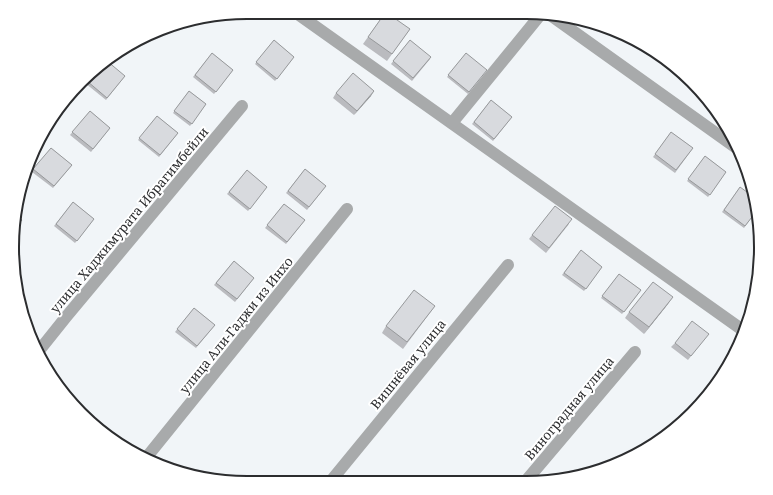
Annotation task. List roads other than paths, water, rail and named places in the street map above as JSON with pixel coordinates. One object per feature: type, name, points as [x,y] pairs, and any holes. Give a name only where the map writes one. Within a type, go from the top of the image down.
[{"type":"street","points":[[305,19],[740,328]]},
{"type":"street","points":[[452,123],[537,19]]},
{"type":"street","points":[[560,22],[728,142]]},
{"type":"street","name":"улица Хаджимурата Ибрагимбейли","points":[[42,347],[242,106]]},
{"type":"street","name":"улица Али-Гаджи из Инхо","points":[[149,454],[347,209]]},
{"type":"street","name":"Вишнёвая улица","points":[[335,476],[508,265]]},
{"type":"street","name":"Виноградная улица","points":[[530,476],[635,352]]}]
